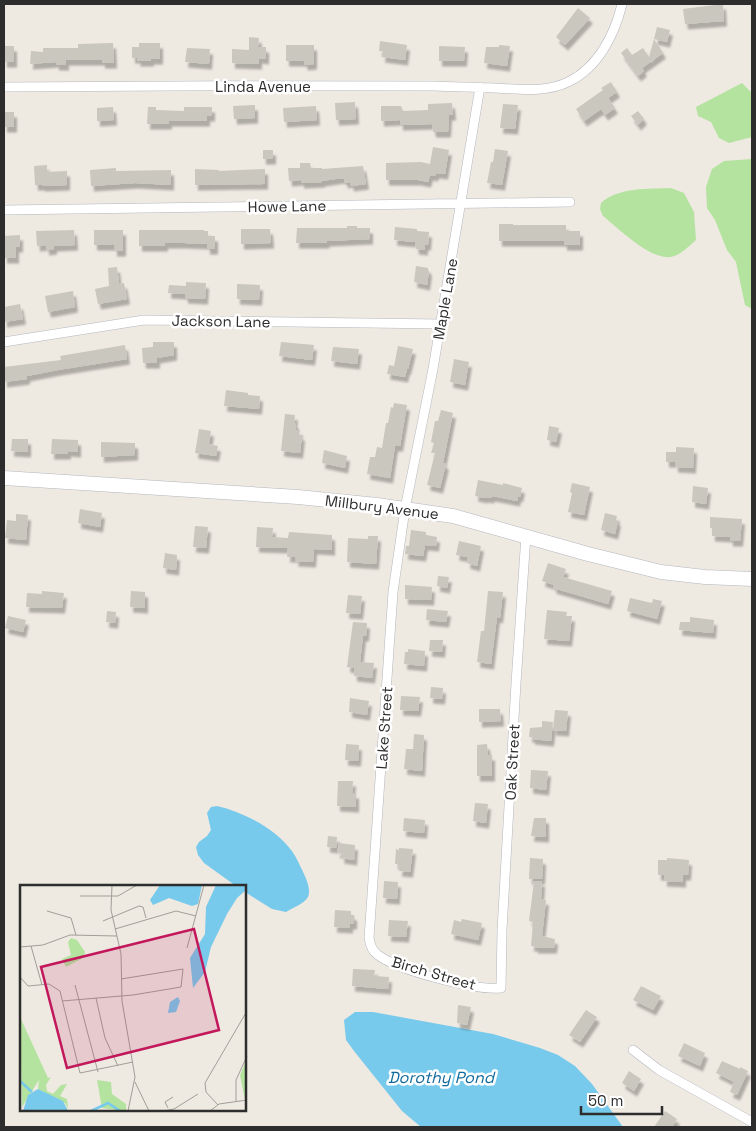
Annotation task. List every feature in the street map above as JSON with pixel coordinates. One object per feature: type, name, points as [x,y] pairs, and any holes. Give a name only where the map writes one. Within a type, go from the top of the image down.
[{"type":"main road","name":"Millbury Avenue","points":[[4,478],[298,497],[405,509],[453,516],[588,554],[661,572],[705,577],[752,578]]},
{"type":"street","name":"Linda Avenue","points":[[4,87],[480,87],[550,89],[569,82],[583,73],[596,60],[607,44],[617,23],[622,4]]},
{"type":"street","name":"Maple Lane","points":[[405,509],[441,324],[480,87]]},
{"type":"street","name":"Howe Lane","points":[[4,210],[570,202]]},
{"type":"street","name":"Jackson Lane","points":[[4,342],[144,320],[441,324]]},
{"type":"street","name":"Lake Street","points":[[371,947],[369,930],[393,592],[405,509]]},
{"type":"street","name":"Oak Street","points":[[501,988],[502,930],[526,536]]},
{"type":"street","name":"Birch Street","points":[[371,947],[382,958],[415,971],[492,989],[501,988]]},
{"type":"street","points":[[633,1050],[659,1070],[752,1122]]},
{"type":"green space","points":[[742,83],[752,93],[752,137],[729,143],[719,138],[711,122],[698,116],[696,107]]},
{"type":"green space","points":[[752,159],[752,309],[745,305],[736,262],[727,250],[715,220],[707,208],[706,187],[712,169],[724,161]]},
{"type":"green space","points":[[671,188],[684,193],[694,212],[696,240],[674,256],[662,256],[644,248],[603,216],[600,209],[601,203],[625,191]]},
{"type":"water","points":[[217,806],[248,817],[268,828],[285,843],[295,856],[308,886],[308,897],[301,904],[286,912],[272,909],[246,893],[246,885],[235,885],[204,863],[198,855],[196,847],[211,830],[207,813],[211,807]]},
{"type":"water","name":"Dorothy Pond","points":[[355,1012],[373,1012],[493,1034],[558,1055],[575,1066],[592,1084],[623,1127],[421,1127],[402,1111],[346,1040],[344,1020]]},
{"type":"building","points":[[723,4],[724,21],[685,24],[683,9]]},
{"type":"building","points":[[578,8],[590,18],[565,45],[556,37]]},
{"type":"building","points":[[657,27],[670,30],[667,42],[654,39]]},
{"type":"building","points":[[249,37],[259,38],[258,47],[266,47],[266,59],[259,58],[259,64],[232,63],[232,49],[249,50]]},
{"type":"building","points":[[654,39],[663,53],[642,68],[644,71],[638,76],[621,53],[627,48],[632,55],[643,48],[649,57]]},
{"type":"building","points":[[380,41],[407,45],[405,60],[382,57],[383,51],[379,51]]},
{"type":"building","points":[[113,43],[114,63],[102,63],[102,60],[66,60],[66,65],[56,65],[56,62],[30,64],[31,51],[43,52],[43,48],[78,48],[78,44]]},
{"type":"building","points":[[139,43],[160,43],[160,59],[137,61],[138,58],[132,58],[132,47],[139,47]]},
{"type":"building","points":[[286,45],[314,45],[314,64],[305,65],[304,61],[286,61]]},
{"type":"building","points":[[499,45],[510,46],[507,66],[484,63],[486,47],[499,47]]},
{"type":"building","points":[[4,46],[14,46],[14,62],[4,62]]},
{"type":"building","points":[[439,46],[465,47],[464,61],[439,61]]},
{"type":"building","points":[[187,48],[210,49],[209,64],[185,62]]},
{"type":"building","points":[[611,82],[617,92],[608,98],[615,108],[605,115],[601,109],[584,121],[576,109]]},
{"type":"building","points":[[355,102],[356,119],[336,120],[335,103]]},
{"type":"building","points":[[452,103],[453,115],[449,115],[448,132],[433,132],[432,124],[400,125],[400,120],[381,121],[381,106],[401,106],[403,111],[428,110],[428,104]]},
{"type":"building","points":[[503,104],[518,105],[515,129],[500,128]]},
{"type":"building","points":[[255,105],[255,118],[234,119],[233,106]]},
{"type":"building","points":[[316,106],[317,120],[284,122],[283,108]]},
{"type":"building","points":[[113,107],[114,120],[97,121],[97,108]]},
{"type":"building","points":[[148,107],[156,107],[156,110],[184,111],[184,107],[212,107],[212,116],[207,116],[207,121],[169,121],[169,124],[147,124]]},
{"type":"building","points":[[638,111],[644,119],[638,125],[631,116]]},
{"type":"building","points":[[4,112],[14,112],[14,127],[4,127]]},
{"type":"building","points":[[433,147],[449,150],[445,174],[436,173],[435,176],[430,175],[428,182],[418,180],[386,180],[386,163],[421,162],[430,164]]},
{"type":"building","points":[[495,149],[508,151],[502,185],[487,183]]},
{"type":"building","points":[[263,150],[273,150],[273,159],[263,159]]},
{"type":"building","points":[[300,163],[310,163],[311,168],[322,169],[363,166],[366,184],[351,186],[350,182],[345,183],[342,178],[322,182],[301,183],[301,180],[289,181],[288,168],[300,168]]},
{"type":"building","points":[[47,165],[47,172],[67,171],[67,185],[35,185],[34,166]]},
{"type":"building","points":[[116,168],[116,171],[171,170],[171,185],[135,183],[91,186],[90,170]]},
{"type":"building","points":[[195,169],[219,171],[265,169],[265,184],[195,185]]},
{"type":"building","points":[[499,224],[566,225],[566,231],[580,231],[580,245],[564,245],[564,241],[499,241]]},
{"type":"building","points":[[347,226],[370,228],[370,239],[327,241],[326,243],[296,243],[297,228],[347,228]]},
{"type":"building","points":[[395,227],[429,232],[428,245],[425,245],[425,250],[416,249],[415,242],[394,240]]},
{"type":"building","points":[[241,229],[270,229],[271,243],[241,244]]},
{"type":"building","points":[[74,230],[75,245],[54,246],[54,249],[46,250],[46,245],[37,246],[36,231]]},
{"type":"building","points":[[94,230],[123,230],[123,251],[114,251],[114,245],[94,245]]},
{"type":"building","points":[[139,230],[208,231],[208,236],[215,236],[215,249],[207,249],[207,244],[184,243],[165,243],[165,246],[139,246]]},
{"type":"building","points":[[20,235],[20,247],[16,247],[16,258],[4,258],[4,236]]},
{"type":"building","points":[[416,266],[428,268],[427,285],[414,282]]},
{"type":"building","points":[[117,267],[119,284],[124,283],[127,299],[98,304],[95,289],[109,286],[108,268]]},
{"type":"building","points":[[186,282],[206,283],[205,299],[185,298],[185,294],[168,293],[169,285],[186,286]]},
{"type":"building","points":[[237,284],[260,285],[259,300],[237,299]]},
{"type":"building","points":[[73,291],[75,307],[48,312],[45,296]]},
{"type":"building","points":[[20,304],[23,319],[4,322],[4,307]]},
{"type":"building","points":[[153,342],[174,342],[174,355],[157,358],[157,363],[143,363],[142,348],[153,347]]},
{"type":"building","points":[[281,342],[314,345],[312,360],[279,356]]},
{"type":"building","points":[[125,345],[127,359],[58,370],[27,376],[27,379],[4,382],[4,367],[61,360],[60,356]]},
{"type":"building","points":[[398,346],[413,349],[405,377],[387,374],[389,365],[394,366]]},
{"type":"building","points":[[333,347],[359,349],[357,364],[331,361]]},
{"type":"building","points":[[454,359],[469,362],[465,385],[450,382]]},
{"type":"building","points":[[226,390],[260,396],[259,409],[224,406]]},
{"type":"building","points":[[394,403],[407,405],[400,446],[395,446],[390,478],[367,474],[370,457],[375,457],[377,447],[382,448],[386,423],[388,423],[391,407],[393,408]]},
{"type":"building","points":[[441,410],[453,413],[443,463],[446,464],[440,488],[427,485],[435,453],[431,453],[434,443],[431,442],[435,421],[438,421]]},
{"type":"building","points":[[285,414],[295,415],[295,430],[300,430],[299,435],[302,435],[300,453],[281,451]]},
{"type":"building","points":[[549,426],[559,428],[556,442],[547,440]]},
{"type":"building","points":[[199,429],[211,431],[209,444],[218,446],[216,456],[195,453]]},
{"type":"building","points":[[12,439],[28,439],[28,452],[11,451]]},
{"type":"building","points":[[52,439],[78,440],[78,452],[68,451],[68,454],[51,454]]},
{"type":"building","points":[[101,442],[135,443],[135,455],[101,457]]},
{"type":"building","points":[[676,447],[694,448],[693,468],[675,467],[675,462],[666,462],[666,452],[676,452]]},
{"type":"building","points":[[324,450],[347,456],[345,468],[322,463]]},
{"type":"building","points":[[478,480],[503,485],[503,483],[522,488],[520,497],[518,496],[517,501],[492,496],[491,498],[485,498],[475,496]]},
{"type":"building","points":[[572,483],[590,487],[584,515],[568,512]]},
{"type":"building","points":[[693,486],[708,488],[706,504],[692,502]]},
{"type":"building","points":[[80,509],[102,513],[100,527],[78,523]]},
{"type":"building","points":[[605,513],[617,516],[616,520],[618,521],[615,534],[601,530]]},
{"type":"building","points":[[16,514],[28,515],[26,540],[5,538],[7,520],[16,521]]},
{"type":"building","points":[[710,517],[742,519],[740,541],[730,541],[730,537],[712,536]]},
{"type":"building","points":[[195,526],[208,527],[206,548],[193,547]]},
{"type":"building","points":[[257,527],[273,528],[272,537],[288,538],[289,532],[332,535],[332,550],[314,549],[313,562],[295,561],[296,557],[287,557],[288,548],[256,547]]},
{"type":"building","points":[[411,530],[426,532],[426,535],[437,537],[436,546],[425,545],[423,556],[405,554],[406,546],[409,546]]},
{"type":"building","points":[[368,536],[378,536],[376,564],[347,562],[348,538],[368,539]]},
{"type":"building","points":[[459,541],[481,546],[477,566],[467,563],[468,557],[456,555]]},
{"type":"building","points":[[165,553],[177,555],[176,570],[163,568]]},
{"type":"building","points":[[548,563],[566,569],[563,577],[612,591],[608,604],[553,588],[554,585],[542,581]]},
{"type":"building","points":[[438,576],[449,577],[447,588],[437,586]]},
{"type":"building","points":[[405,585],[432,587],[431,600],[405,599]]},
{"type":"building","points":[[42,591],[64,593],[62,608],[26,607],[27,593],[42,594]]},
{"type":"building","points":[[131,591],[145,592],[145,608],[130,607]]},
{"type":"building","points":[[488,591],[503,592],[500,618],[497,617],[491,664],[477,662],[481,631],[484,631]]},
{"type":"building","points":[[348,595],[362,596],[360,614],[346,613]]},
{"type":"building","points":[[630,598],[652,603],[653,599],[662,601],[657,619],[627,611]]},
{"type":"building","points":[[427,609],[448,611],[446,622],[426,620]]},
{"type":"building","points":[[547,610],[567,612],[566,616],[572,616],[569,641],[544,639]]},
{"type":"building","points":[[107,611],[116,612],[115,623],[106,622]]},
{"type":"building","points":[[8,616],[26,620],[23,632],[5,628]]},
{"type":"building","points":[[690,617],[714,620],[713,633],[679,630],[680,622],[690,622]]},
{"type":"building","points":[[353,622],[367,623],[366,636],[363,636],[360,662],[374,663],[372,678],[354,676],[354,668],[347,667]]},
{"type":"building","points":[[430,640],[443,640],[442,652],[429,651]]},
{"type":"building","points":[[408,649],[425,651],[424,666],[404,664],[405,652],[408,652]]},
{"type":"building","points":[[431,687],[443,688],[442,699],[430,698]]},
{"type":"building","points":[[401,696],[420,697],[418,711],[400,710]]},
{"type":"building","points":[[350,698],[369,701],[367,715],[349,712]]},
{"type":"building","points":[[479,709],[500,709],[501,721],[479,722]]},
{"type":"building","points":[[555,710],[568,711],[566,731],[553,730]]},
{"type":"building","points":[[542,721],[553,722],[551,741],[529,737],[530,728],[542,727]]},
{"type":"building","points":[[414,734],[424,735],[422,771],[404,769],[406,749],[413,749]]},
{"type":"building","points":[[346,744],[359,745],[358,761],[345,760]]},
{"type":"building","points":[[487,744],[488,755],[492,755],[492,776],[477,776],[477,745]]},
{"type":"building","points":[[531,770],[548,771],[546,790],[530,788]]},
{"type":"building","points":[[338,781],[353,781],[352,793],[356,793],[356,807],[337,806]]},
{"type":"building","points":[[475,803],[488,804],[486,823],[473,821]]},
{"type":"building","points":[[404,818],[425,820],[424,833],[403,831]]},
{"type":"building","points":[[534,818],[546,818],[546,837],[531,836]]},
{"type":"building","points":[[328,836],[337,837],[336,848],[327,847]]},
{"type":"building","points":[[339,843],[355,845],[354,860],[341,858],[342,853],[337,853]]},
{"type":"building","points":[[399,848],[413,849],[410,872],[399,871],[400,864],[395,864],[396,849],[399,850]]},
{"type":"building","points":[[530,858],[543,859],[542,879],[529,879]]},
{"type":"building","points":[[667,858],[689,860],[688,875],[683,875],[683,882],[664,881],[664,875],[658,875],[658,860],[667,860]]},
{"type":"building","points":[[384,881],[398,882],[397,899],[383,898]]},
{"type":"building","points":[[534,881],[542,881],[541,899],[546,900],[542,936],[555,939],[554,948],[535,948],[535,946],[531,946],[533,922],[529,921]]},
{"type":"building","points":[[335,910],[351,911],[351,915],[354,915],[354,924],[350,924],[350,928],[334,927]]},
{"type":"building","points":[[462,919],[482,923],[478,940],[451,934],[454,920],[461,922]]},
{"type":"building","points":[[389,920],[408,921],[406,937],[388,936]]},
{"type":"building","points":[[353,969],[375,970],[374,976],[389,977],[388,989],[352,986]]},
{"type":"building","points":[[641,986],[661,996],[653,1010],[633,1000]]},
{"type":"building","points":[[458,1005],[471,1007],[467,1025],[457,1023]]},
{"type":"building","points":[[586,1010],[597,1017],[580,1042],[569,1035]]},
{"type":"building","points":[[684,1043],[705,1053],[700,1066],[678,1056]]},
{"type":"building","points":[[722,1061],[748,1071],[737,1095],[730,1092],[734,1082],[716,1073]]},
{"type":"building","points":[[629,1071],[641,1079],[634,1091],[622,1083]]},
{"type":"building","points":[[665,1111],[677,1119],[672,1127],[654,1127]]}]
